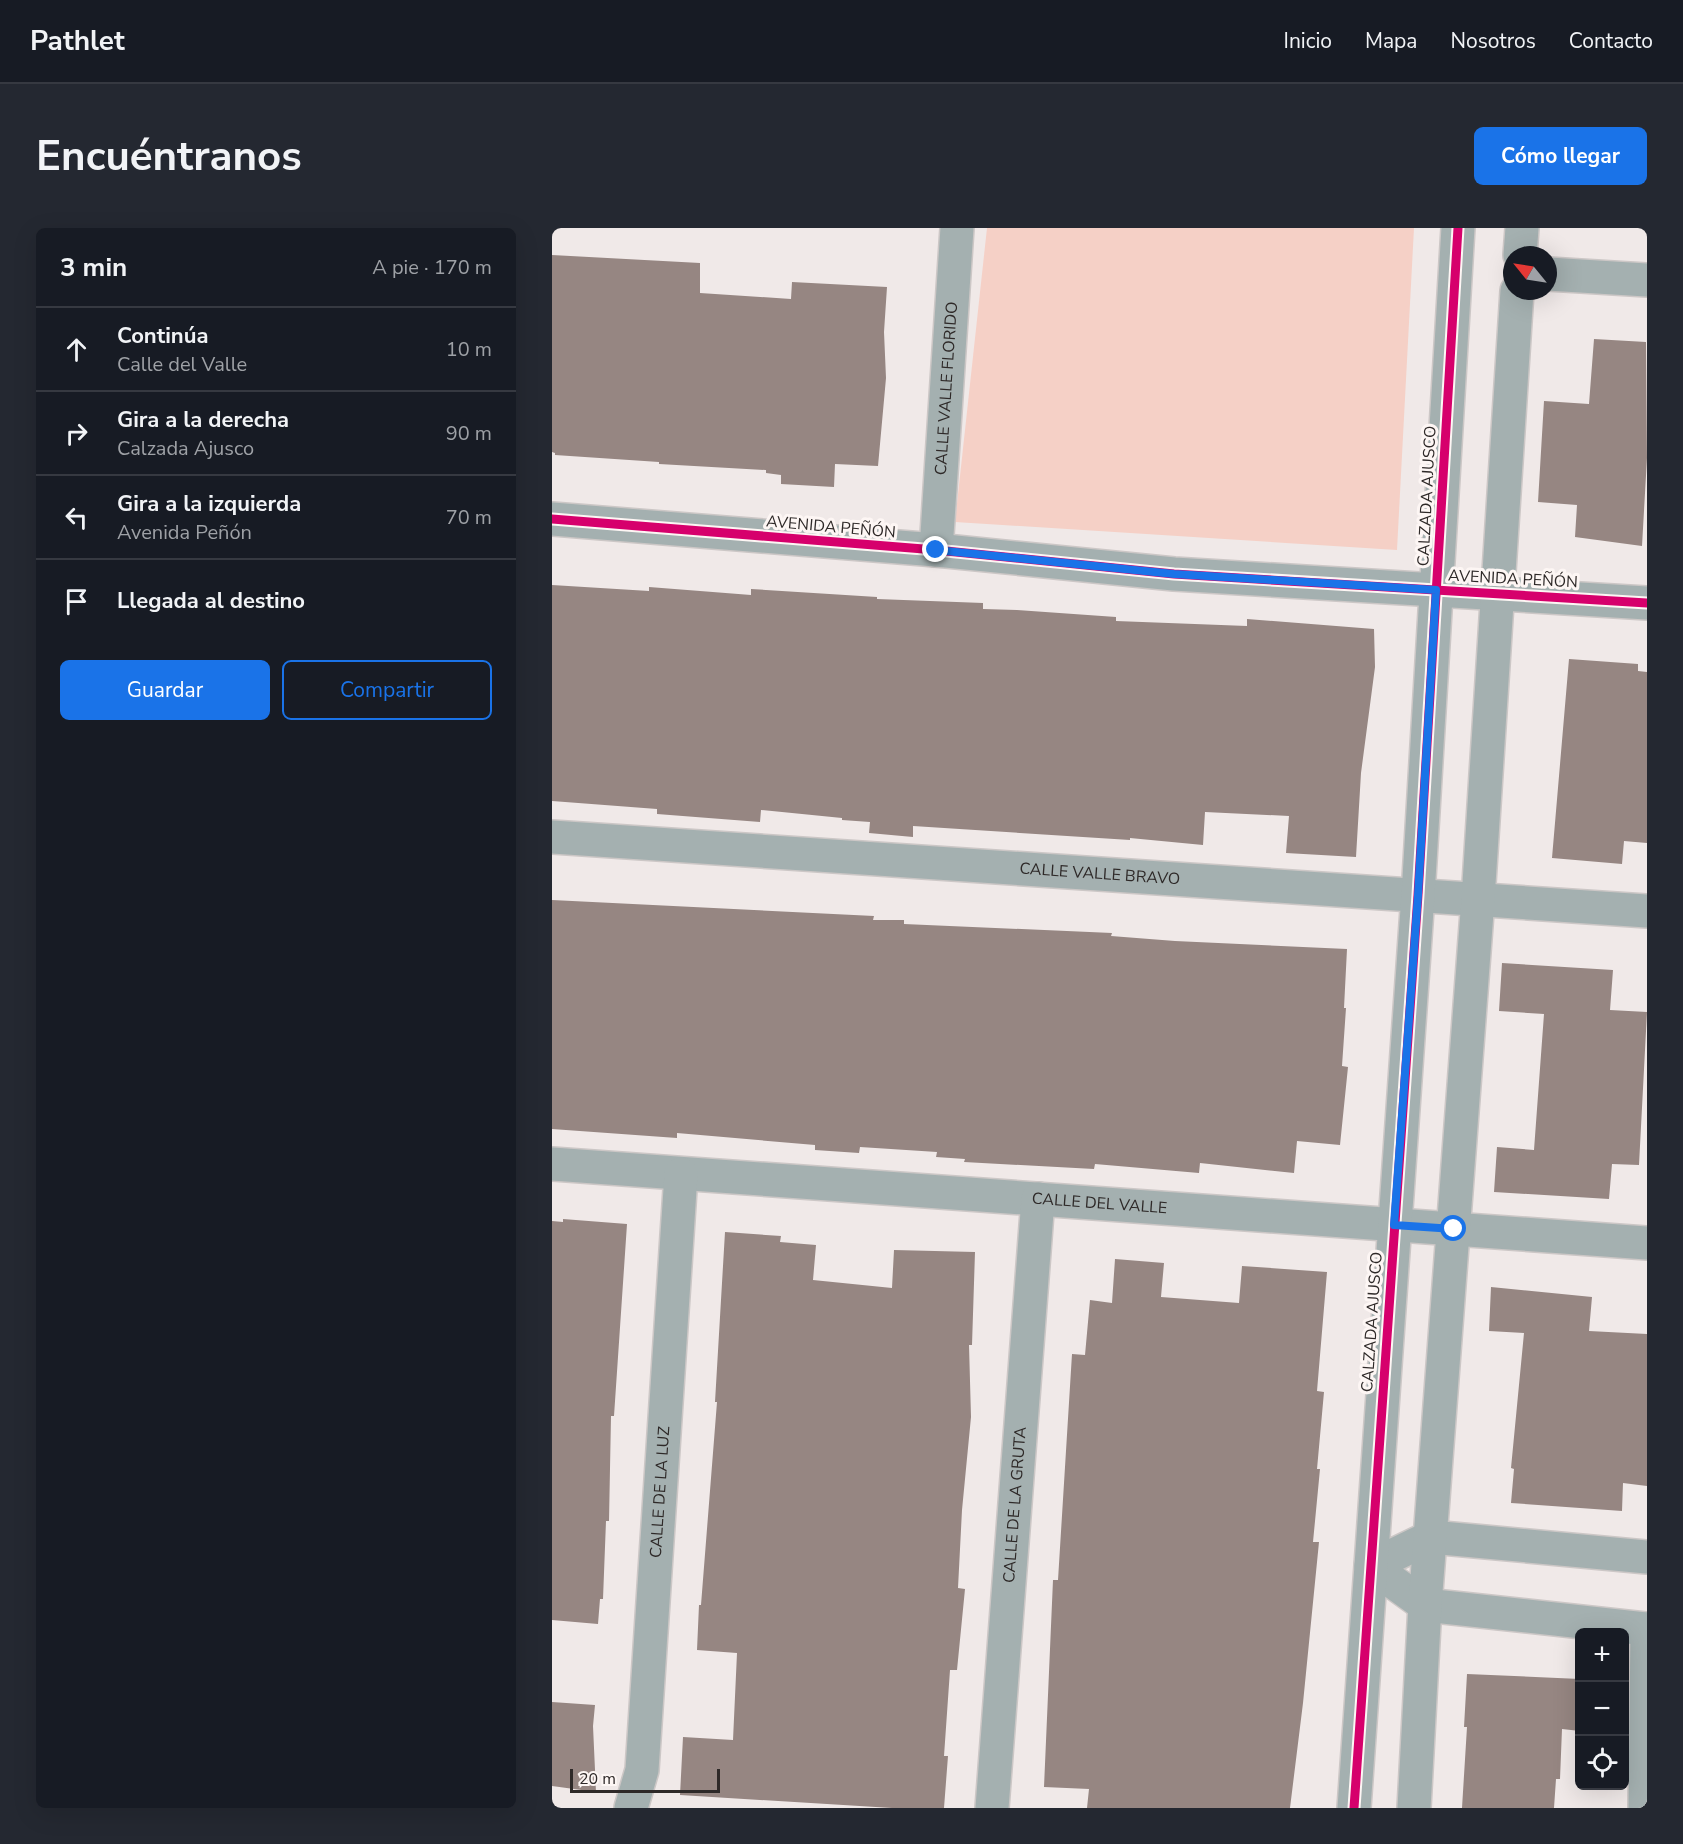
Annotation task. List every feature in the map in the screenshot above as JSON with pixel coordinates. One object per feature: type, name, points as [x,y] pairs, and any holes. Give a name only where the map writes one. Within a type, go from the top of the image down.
[{"type":"street","name":"CALLE VALLE FLORIDO","points":[[936,550],[957,228]]},
{"type":"street","name":"CALZADA AJUSCO","points":[[1354,1808],[1418,895],[1458,228]]},
{"type":"street","points":[[1521,246],[1522,228]]},
{"type":"street","points":[[1557,275],[1647,280]]},
{"type":"street","points":[[1414,1808],[1425,1605],[1478,899],[1517,300]]},
{"type":"street","name":"AVENIDA PEÑÓN","points":[[552,519],[936,550],[1174,574],[1647,603]]},
{"type":"street","name":"CALLE VALLE BRAVO","points":[[552,837],[1647,911]]},
{"type":"street","name":"CALLE DEL VALLE","points":[[552,1164],[1647,1243]]},
{"type":"street","name":"CALLE DE LA LUZ","points":[[631,1808],[642,1770],[681,1174]]},
{"type":"street","name":"CALLE DE LA GRUTA","points":[[992,1808],[1038,1199]]},
{"type":"street","points":[[1645,1808],[1647,1629],[1425,1605],[1371,1566],[1431,1537],[1647,1557]]},
{"type":"shaded area","points":[[987,228],[1414,228],[1397,550],[955,522]]},
{"type":"building","points":[[552,255],[700,263],[700,293],[791,299],[792,282],[887,287],[884,332],[886,378],[878,466],[835,464],[834,487],[781,484],[781,475],[766,473],[766,470],[555,455],[552,452]]},
{"type":"building","points":[[1594,339],[1646,342],[1647,458],[1642,546],[1575,537],[1577,505],[1538,502],[1544,401],[1589,404]]},
{"type":"building","points":[[552,585],[649,591],[649,587],[751,595],[751,589],[877,597],[877,599],[983,603],[983,609],[1116,617],[1116,621],[1247,626],[1247,619],[1374,629],[1375,667],[1361,773],[1356,857],[1286,853],[1289,816],[1205,812],[1203,845],[1130,838],[1130,840],[913,826],[913,837],[869,833],[870,822],[842,820],[842,818],[761,810],[760,822],[657,814],[657,809],[552,801]]},
{"type":"building","points":[[1569,659],[1638,664],[1638,671],[1647,672],[1647,843],[1624,841],[1622,864],[1552,858]]},
{"type":"building","points":[[552,900],[874,916],[873,920],[904,920],[904,924],[1112,933],[1111,936],[1175,941],[1347,949],[1342,1066],[1348,1067],[1340,1145],[1297,1141],[1294,1173],[1200,1163],[1199,1173],[1095,1164],[1094,1169],[964,1162],[965,1159],[936,1157],[937,1152],[860,1147],[859,1153],[815,1150],[815,1145],[677,1133],[677,1138],[552,1129]]},
{"type":"building","points":[[1502,963],[1613,970],[1610,1010],[1647,1012],[1639,1165],[1612,1164],[1609,1199],[1494,1192],[1497,1147],[1534,1150],[1544,1014],[1499,1011]]},
{"type":"building","points":[[563,1219],[627,1224],[614,1416],[611,1416],[609,1521],[606,1521],[603,1599],[600,1599],[598,1624],[552,1620],[552,1221],[563,1222]]},
{"type":"building","points":[[725,1232],[781,1236],[780,1242],[816,1245],[813,1280],[892,1288],[894,1250],[975,1252],[972,1345],[969,1345],[971,1417],[962,1510],[958,1588],[965,1589],[957,1670],[950,1670],[944,1756],[948,1756],[944,1808],[892,1808],[680,1795],[683,1737],[733,1740],[737,1653],[697,1650],[717,1402],[715,1402]]},
{"type":"building","points":[[1115,1259],[1164,1263],[1161,1297],[1239,1303],[1242,1266],[1327,1272],[1317,1391],[1324,1392],[1313,1542],[1319,1542],[1290,1808],[1087,1808],[1089,1789],[1044,1787],[1053,1580],[1058,1580],[1072,1354],[1085,1355],[1090,1300],[1112,1303]]},
{"type":"building","points":[[1491,1287],[1592,1297],[1589,1331],[1647,1334],[1647,1486],[1623,1483],[1622,1511],[1511,1503],[1514,1469],[1511,1468],[1524,1333],[1489,1331]]},
{"type":"building","points":[[1467,1674],[1575,1679],[1575,1730],[1562,1729],[1560,1779],[1556,1779],[1554,1808],[1462,1808],[1467,1727],[1464,1727]]},
{"type":"building","points":[[552,1702],[595,1705],[593,1726],[596,1792],[552,1786]]},
{"type":"cycle path","points":[[1354,1808],[1418,895],[1458,228]]},
{"type":"cycle path","points":[[552,519],[936,550],[1174,574],[1647,603]]},
{"type":"route","points":[[936,550],[1174,574],[1436,590],[1418,895],[1394,1225],[1454,1229]]}]
